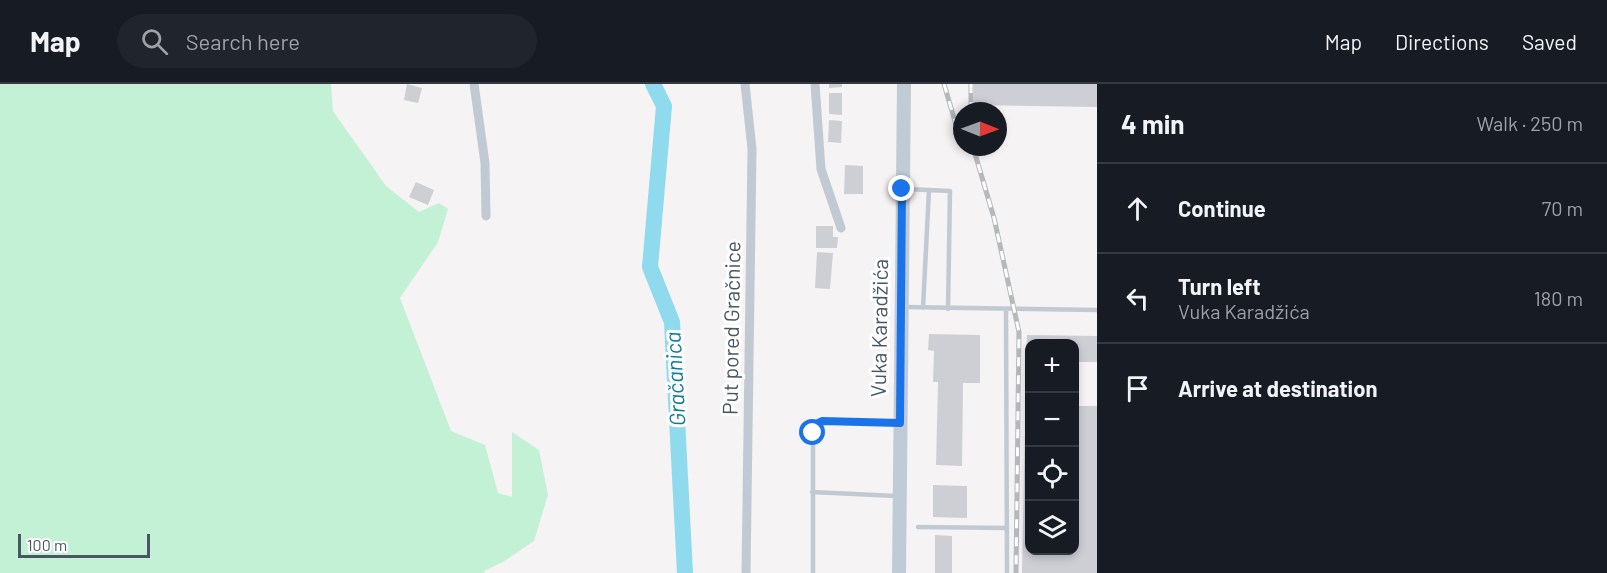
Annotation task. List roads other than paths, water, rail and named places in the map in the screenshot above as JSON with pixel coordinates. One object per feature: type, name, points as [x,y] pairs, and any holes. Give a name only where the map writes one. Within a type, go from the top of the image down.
[{"type":"street","points":[[474,84],[485,163],[486,216]]},
{"type":"street","name":"Put pored Gračnice","points":[[745,84],[752,149],[746,573]]},
{"type":"street","points":[[815,84],[821,169],[841,228]]},
{"type":"street","name":"Vuka Karadžića","points":[[898,573],[904,84]]},
{"type":"lane","points":[[902,189],[951,190],[948,309]]},
{"type":"lane","points":[[923,308],[929,190]]},
{"type":"lane","points":[[901,307],[1097,310]]},
{"type":"lane","points":[[1006,310],[1007,573]]},
{"type":"lane","points":[[813,573],[813,433],[816,424],[830,421],[900,423]]},
{"type":"lane","points":[[812,492],[899,496]]},
{"type":"lane","points":[[918,527],[1007,528]]},
{"type":"waterway","name":"Gračanica","points":[[653,84],[664,106],[650,267],[672,322],[685,573]]},
{"type":"railway","points":[[944,84],[953,114]]},
{"type":"railway","points":[[971,84],[971,102]]},
{"type":"railway","points":[[976,156],[994,218],[1019,332],[1016,573]]}]
